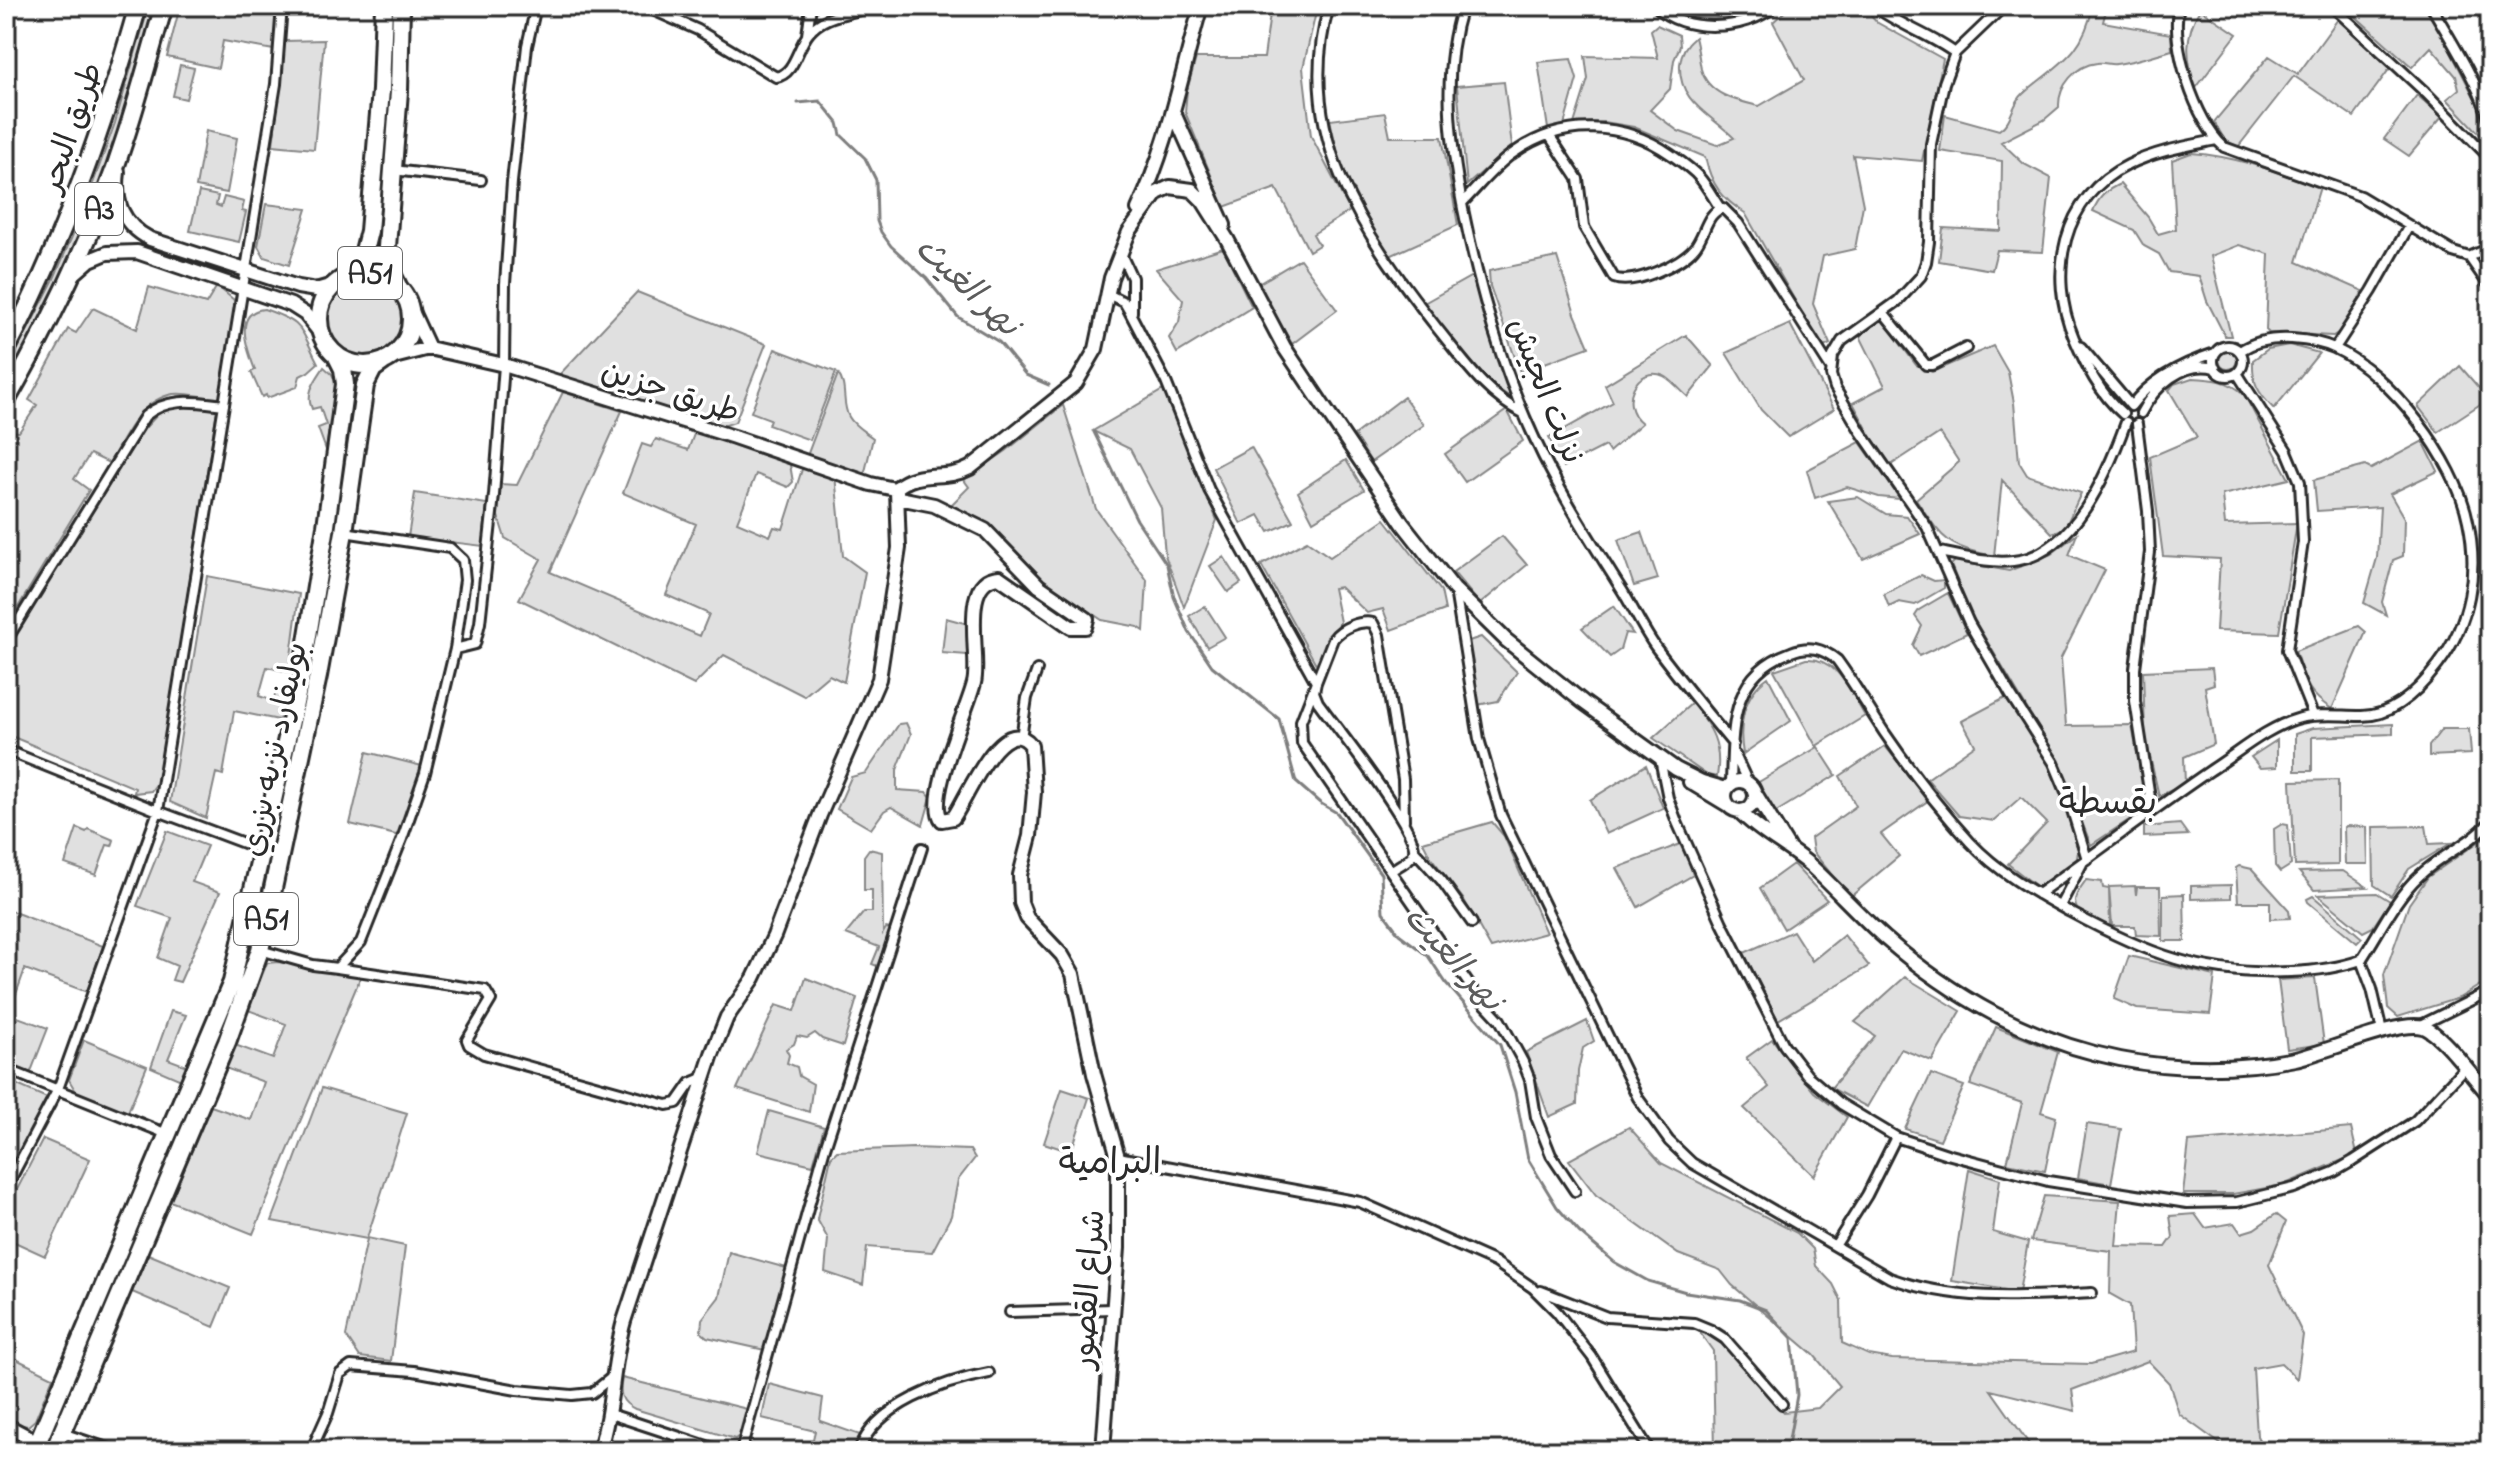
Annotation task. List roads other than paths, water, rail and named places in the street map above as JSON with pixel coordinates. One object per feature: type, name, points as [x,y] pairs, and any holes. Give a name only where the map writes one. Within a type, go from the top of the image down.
[{"type":"highway","name":"طريق البحر","points":[[6,350],[64,228],[102,127],[138,6]]},
{"type":"highway","name":"طريق البحر","points":[[6,401],[31,357],[99,211],[126,135],[164,6]]},
{"type":"highway","name":"A51","points":[[337,357],[321,334],[318,321],[324,296],[363,255],[369,231],[381,90],[384,6]]},
{"type":"highway","name":"A51","points":[[387,360],[401,349],[411,322],[410,307],[389,268],[387,257],[401,6]]},
{"type":"highway","name":"A51","points":[[339,281],[359,273],[374,273],[399,287]]},
{"type":"highway","points":[[337,357],[360,365],[387,360]]},
{"type":"highway","name":"بوليفارد نزيه بزري","points":[[36,1446],[232,982],[302,672],[345,384],[337,357]]},
{"type":"highway","name":"بوليفارد نزيه بزري","points":[[54,1451],[227,1042],[260,950],[318,676],[344,532],[365,385],[373,369],[387,360]]},
{"type":"street","points":[[6,1188],[58,1089],[158,811],[276,84],[282,6]]},
{"type":"street","points":[[455,649],[472,646],[478,635],[491,533],[504,365],[505,284],[512,182],[527,46],[536,6]]},
{"type":"street","points":[[644,6],[698,30],[776,77],[788,71],[807,35],[821,22],[872,6]]},
{"type":"street","points":[[807,35],[811,6]]},
{"type":"street","points":[[599,1451],[610,1414],[612,1377],[624,1321],[703,1078],[727,1017],[754,978],[774,936],[817,824],[879,679],[899,548],[897,493],[906,481],[919,476],[956,474],[970,468],[1076,383],[1092,353],[1105,292],[1120,252],[1159,165],[1201,6]]},
{"type":"street","points":[[1329,6],[1320,45],[1318,76],[1322,116],[1337,170],[1356,210],[1417,302],[1487,389],[1524,414]]},
{"type":"street","name":"نزلت الجيش","points":[[1462,6],[1450,63],[1448,112],[1462,203],[1479,279],[1524,414],[1543,457],[1588,537],[1651,639],[1733,748],[1752,788]]},
{"type":"street","points":[[1656,6],[1675,20],[1699,27],[1744,21],[1766,14],[1774,6]]},
{"type":"street","points":[[1874,6],[1891,19],[1955,53]]},
{"type":"street","points":[[1830,367],[1842,341],[1907,293],[1921,276],[1926,262],[1931,216],[1931,144],[1937,111],[1955,53],[2004,6]]},
{"type":"street","points":[[2179,6],[2177,32],[2183,59],[2198,109],[2216,140],[2234,153],[2360,196],[2453,252],[2469,257],[2490,287]]},
{"type":"street","points":[[2332,6],[2489,156]]},
{"type":"street","points":[[2431,6],[2488,119],[2489,156]]},
{"type":"street","points":[[1173,111],[1205,178],[1227,239]]},
{"type":"street","points":[[1462,203],[1517,150],[1549,135],[1577,128],[1610,128],[1634,133],[1656,144],[1698,176],[1720,208],[1738,223],[1830,367],[1835,388],[1861,432],[1927,527],[1982,647],[2054,763],[2071,806],[2085,860],[2060,906]]},
{"type":"street","points":[[126,135],[116,196],[127,222],[142,234],[163,244],[308,289],[320,290],[339,281]]},
{"type":"street","points":[[1549,135],[1578,179],[1584,227],[1617,280],[1647,276],[1683,258],[1696,247],[1712,215],[1720,208]]},
{"type":"street","points":[[1166,141],[1177,138],[1187,145]]},
{"type":"street","points":[[2137,424],[2125,418],[2099,386],[2075,341],[2062,299],[2061,262],[2066,234],[2080,205],[2093,190],[2126,165],[2166,151],[2216,140]]},
{"type":"street","points":[[1159,165],[1166,181],[1178,187]]},
{"type":"street","points":[[1157,193],[1159,165]]},
{"type":"street","points":[[392,170],[481,180]]},
{"type":"street","points":[[1192,190],[1205,178]]},
{"type":"street","points":[[1105,292],[1131,225],[1157,193],[1170,187],[1192,190],[1203,201],[1227,239],[1284,347],[1403,524],[1454,589],[1529,658],[1583,702],[1705,793],[1734,808],[1757,828],[1788,847],[1885,938],[1931,976],[2017,1025],[2088,1051],[2131,1061],[2169,1065],[2256,1064],[2317,1054],[2382,1031],[2419,1026],[2436,1034],[2490,1096]]},
{"type":"street","points":[[2335,348],[2409,226]]},
{"type":"street","points":[[2469,257],[2490,248]]},
{"type":"street","points":[[69,279],[94,258],[114,252],[143,253],[299,309],[321,334]]},
{"type":"street","points":[[1120,252],[1132,278],[1132,317]]},
{"type":"street","points":[[1105,292],[1124,302],[1166,382],[1209,490],[1316,682],[1314,692],[1318,702],[1404,820]]},
{"type":"street","points":[[410,307],[429,348]]},
{"type":"street","points":[[1883,312],[1928,366],[1966,348]]},
{"type":"street","points":[[1939,552],[2011,562],[2039,553],[2058,541],[2084,509],[2108,469],[2125,418],[2142,392],[2189,363],[2227,346],[2240,351],[2276,339],[2314,342],[2335,348],[2389,390],[2437,450],[2466,512],[2472,542],[2470,599],[2455,637],[2439,664],[2410,694],[2378,715],[2313,715],[2288,722],[2263,735],[2152,810],[2038,894]]},
{"type":"street","points":[[2075,341],[2131,406],[2141,413]]},
{"type":"street","name":"طريق جزين","points":[[387,360],[429,348],[504,365],[738,438],[897,493]]},
{"type":"street","points":[[2152,810],[2134,693],[2150,552],[2137,424],[2154,390],[2172,377],[2191,369],[2215,368],[2223,375],[2237,373],[2243,365],[2240,351]]},
{"type":"street","points":[[2215,353],[2215,368]]},
{"type":"street","points":[[2237,373],[2287,451],[2300,482],[2303,542],[2287,650],[2313,715]]},
{"type":"street","points":[[2099,386],[2109,378]]},
{"type":"street","points":[[6,641],[145,416],[157,408],[183,401],[224,405]]},
{"type":"street","points":[[897,493],[974,523],[995,538],[1039,586],[1087,620],[1085,627],[1071,627],[999,577],[983,584],[973,615],[974,683],[944,772],[937,811],[940,818],[950,820],[956,814],[973,778],[1002,743],[1009,738],[1021,738],[1027,698],[1037,670]]},
{"type":"street","points":[[337,968],[361,942],[425,773],[455,649],[465,568],[457,552],[442,547],[344,532]]},
{"type":"street","points":[[1454,589],[1479,739],[1501,815],[1638,1098],[1669,1141],[1692,1163],[1890,1278],[1936,1290],[2002,1298],[2092,1293]]},
{"type":"street","points":[[1472,923],[1442,881],[1414,850],[1404,820],[1403,779],[1375,625],[1365,622],[1337,633],[1301,721],[1302,743],[1475,993],[1500,1020],[1530,1080],[1536,1117],[1551,1155],[1575,1191]]},
{"type":"street","points":[[1734,808],[1725,795],[1729,786],[1739,701],[1752,677],[1769,662],[1809,648],[1821,649],[1837,660],[1905,762],[1956,826],[2004,873],[2138,946],[2202,967],[2247,972],[2289,972],[2342,967],[2361,960],[2420,875],[2471,841],[2490,822]]},
{"type":"street","name":"شراع القصور","points":[[1021,738],[1031,745],[1035,776],[1030,836],[1020,875],[1021,903],[1027,918],[1062,955],[1073,974],[1094,1074],[1118,1157],[1118,1248],[1103,1451]]},
{"type":"street","points":[[6,750],[264,850]]},
{"type":"street","points":[[1660,758],[1668,798],[1677,822],[1722,923],[1784,1045],[1807,1075],[1841,1104],[1896,1137],[1932,1150],[2048,1181],[2187,1203],[2237,1202],[2294,1188],[2353,1161],[2415,1121],[2464,1068]]},
{"type":"street","points":[[1676,769],[1702,782],[1729,786],[1740,781],[1752,788],[1788,847]]},
{"type":"street","points":[[1734,808],[1747,809],[1753,804],[1752,788]]},
{"type":"street","points":[[741,1451],[825,1148],[922,848]]},
{"type":"street","points":[[1391,871],[1412,856],[1414,850]]},
{"type":"street","points":[[260,950],[313,965],[485,990],[491,1000],[467,1040],[473,1048],[501,1059],[667,1105],[677,1103],[691,1083],[703,1078]]},
{"type":"street","points":[[2361,960],[2382,1031]]},
{"type":"street","points":[[2419,1026],[2490,991]]},
{"type":"street","points":[[6,1069],[168,1134]]},
{"type":"street","points":[[1835,1246],[1867,1195],[1896,1137]]},
{"type":"street","points":[[1118,1157],[1360,1202],[1495,1262],[1533,1288],[1557,1312],[1592,1357],[1650,1451]]},
{"type":"street","points":[[1533,1288],[1607,1317],[1694,1323],[1711,1330],[1725,1339],[1737,1357],[1782,1404]]},
{"type":"street","points":[[1010,1312],[1112,1309]]},
{"type":"street","points":[[311,1451],[328,1413],[340,1374],[351,1366],[414,1371],[517,1390],[580,1396],[592,1393],[612,1377]]},
{"type":"street","points":[[859,1451],[871,1427],[892,1410],[944,1385],[989,1373]]},
{"type":"street","points":[[610,1414],[722,1451]]},
{"type":"street","points":[[6,1425],[36,1446]]},
{"type":"street","points":[[61,1433],[116,1451]]},
{"type":"waterway","name":"نهر الغيث","points":[[798,103],[820,101],[838,123],[841,135],[865,158],[876,180],[877,221],[891,246],[926,278],[958,317],[999,342],[1026,375],[1049,385]]},
{"type":"waterway","name":"نهر الغيث","points":[[1094,432],[1137,520],[1167,565],[1174,597],[1189,632],[1212,666],[1279,719],[1296,782],[1337,813],[1381,874],[1383,912],[1399,934],[1428,956],[1446,983],[1500,1045],[1515,1092],[1528,1159],[1557,1207],[1579,1232],[1614,1262],[1648,1281],[1686,1292],[1740,1300],[1766,1310],[1792,1338],[1797,1395],[1787,1451]]},
{"type":"district","name":"بقسطة","points":[[2108,800]]},
{"type":"district","name":"البرامية","points":[[1110,1160]]}]
